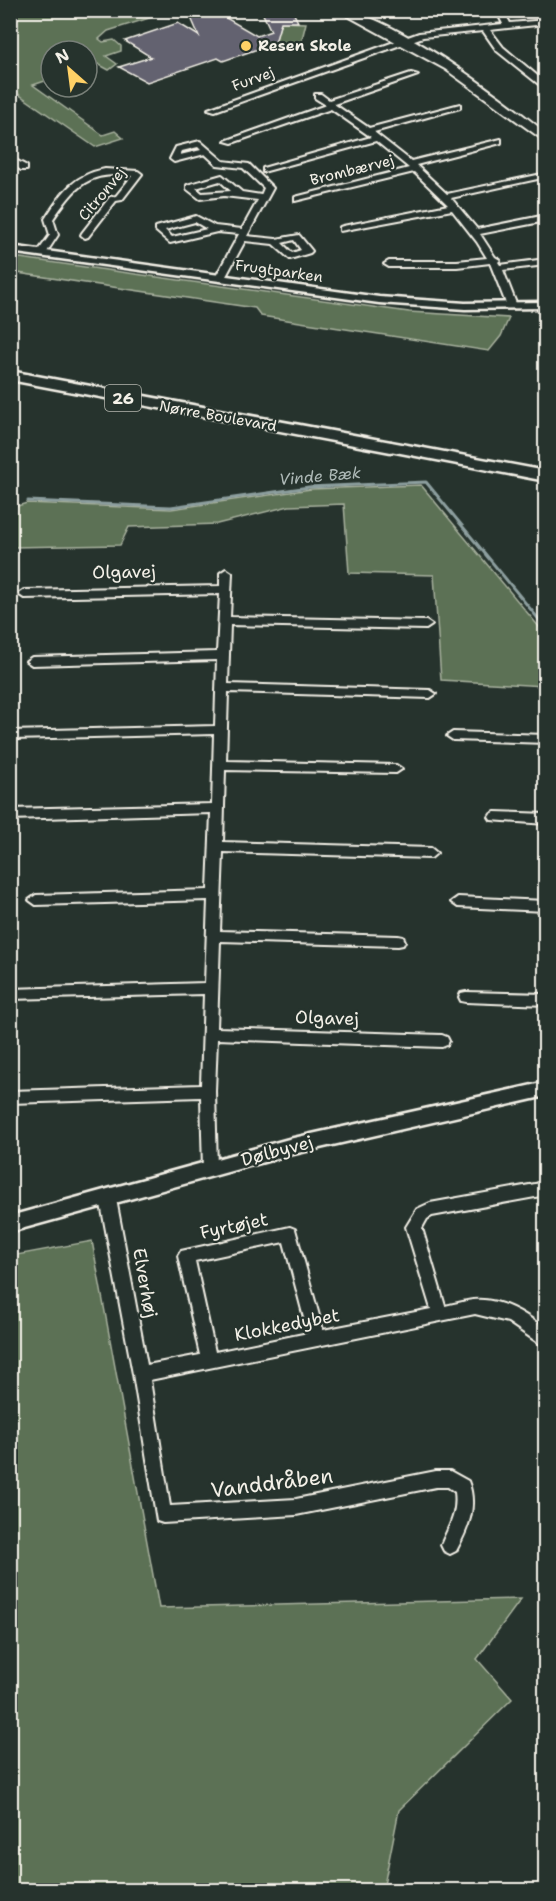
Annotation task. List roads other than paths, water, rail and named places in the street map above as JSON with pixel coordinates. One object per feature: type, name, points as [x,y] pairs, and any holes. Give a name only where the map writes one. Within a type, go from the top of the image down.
[{"type":"main road","points":[[342,10],[406,40],[482,88],[546,139]]},
{"type":"main road","name":"Nørre Boulevard","points":[[10,375],[147,403],[546,476]]},
{"type":"main road","name":"Nørre Boulevard","points":[[392,447],[546,468]]},
{"type":"street","points":[[499,10],[508,26]]},
{"type":"street","name":"Furvej","points":[[212,110],[433,32],[546,22]]},
{"type":"street","points":[[485,27],[500,50],[546,87]]},
{"type":"street","points":[[230,141],[414,75]]},
{"type":"street","name":"Brombærvej","points":[[318,96],[377,138],[411,166],[453,207],[475,232],[497,264],[512,306]]},
{"type":"street","name":"Brombærvej","points":[[368,131],[457,106]]},
{"type":"street","name":"Brombærvej","points":[[266,170],[377,138]]},
{"type":"street","name":"Brombærvej","points":[[298,199],[498,141]]},
{"type":"street","points":[[207,151],[220,163],[246,166],[268,185],[269,191],[220,278]]},
{"type":"street","points":[[10,159],[24,168]]},
{"type":"street","name":"Citronvej","points":[[42,253],[54,235],[49,219],[77,180],[102,172],[138,174],[119,198],[113,199],[85,236]]},
{"type":"street","points":[[443,198],[539,176]]},
{"type":"street","points":[[239,194],[222,178],[190,187],[200,196],[218,191],[265,198]]},
{"type":"street","points":[[343,229],[453,207]]},
{"type":"street","points":[[475,232],[546,218]]},
{"type":"street","points":[[217,229],[170,240],[159,229],[196,219],[205,227],[217,229],[276,242]]},
{"type":"street","name":"Frugtparken","points":[[10,249],[389,301],[512,306],[546,305]]},
{"type":"street","points":[[389,264],[546,262]]},
{"type":"street","points":[[210,1170],[208,1091],[225,573]]},
{"type":"street","name":"Olgavej","points":[[24,594],[225,590]]},
{"type":"street","points":[[224,621],[426,625]]},
{"type":"street","points":[[32,661],[223,656]]},
{"type":"street","points":[[222,688],[430,693]]},
{"type":"street","points":[[13,735],[220,730]]},
{"type":"street","points":[[453,736],[546,739]]},
{"type":"street","points":[[219,765],[396,769]]},
{"type":"street","points":[[10,814],[218,808]]},
{"type":"street","points":[[495,817],[546,819]]},
{"type":"street","points":[[217,847],[431,853]]},
{"type":"street","points":[[36,900],[215,895]]},
{"type":"street","points":[[458,902],[546,906]]},
{"type":"street","points":[[214,936],[398,941]]},
{"type":"street","points":[[10,994],[212,988]]},
{"type":"street","points":[[466,997],[546,1000]]},
{"type":"street","name":"Olgavej","points":[[210,1034],[442,1041]]},
{"type":"street","name":"Dølbyvej","points":[[10,1224],[108,1199],[289,1147],[546,1089]]},
{"type":"street","points":[[10,1097],[208,1091]]},
{"type":"street","points":[[440,1314],[414,1227],[417,1220],[430,1210],[546,1188]]},
{"type":"street","name":"Elverhøj","points":[[108,1199],[141,1374]]},
{"type":"street","name":"Fyrtøjet","points":[[209,1360],[186,1256],[290,1234],[317,1339]]},
{"type":"street","name":"Klokkedybet","points":[[141,1374],[475,1307],[504,1311],[530,1325],[546,1341]]},
{"type":"street","name":"Vanddråben","points":[[141,1374],[163,1515],[296,1507],[436,1479],[450,1479],[462,1486],[466,1503],[459,1529],[450,1545]]},
{"type":"waterway","name":"Vinde Bæk","points":[[28,501],[171,507],[309,487],[426,482],[546,628]]},
{"type":"place","name":"Resen Skole","points":[[246,46]]}]
